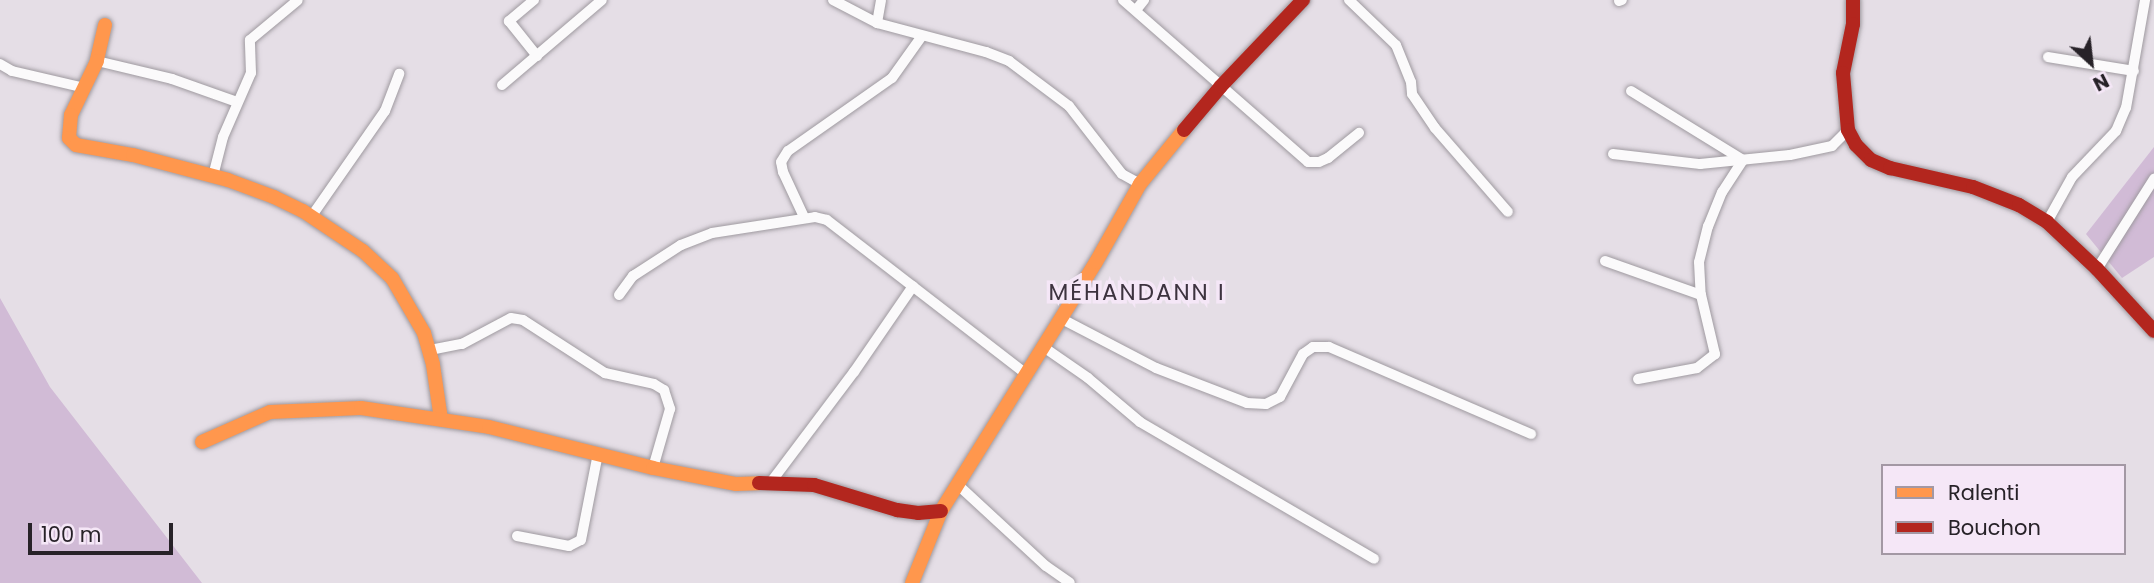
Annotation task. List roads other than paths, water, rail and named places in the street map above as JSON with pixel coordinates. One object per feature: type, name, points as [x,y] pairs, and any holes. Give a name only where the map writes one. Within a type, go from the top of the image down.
[{"type":"street","points":[[213,176],[223,137],[251,73],[248,47],[253,34],[298,0]]},
{"type":"street","points":[[534,0],[509,21],[537,56]]},
{"type":"street","points":[[502,85],[602,0]]},
{"type":"street","points":[[833,0],[877,23],[986,51],[1009,61],[1069,106],[1122,174],[1140,184]]},
{"type":"street","points":[[877,23],[881,0]]},
{"type":"street","points":[[1123,0],[1308,162],[1319,162],[1328,158],[1359,133]]},
{"type":"street","points":[[1136,10],[1144,0]]},
{"type":"street","points":[[912,583],[941,511],[1096,262],[1140,184],[1221,86],[1303,0]]},
{"type":"street","points":[[1349,0],[1396,45],[1411,82],[1412,94],[1435,128],[1508,212]]},
{"type":"street","points":[[1854,0],[1853,24],[1843,74],[1848,130],[1856,145],[1871,160],[1891,168],[1973,187],[2019,205],[2048,222],[2097,269],[2154,331]]},
{"type":"street","points":[[2048,222],[2072,177],[2116,131],[2126,108],[2145,0]]},
{"type":"street","points":[[105,25],[97,61],[71,114],[69,138],[76,145],[133,155],[213,176],[274,197],[311,217],[384,268],[417,322],[430,350],[441,419]]},
{"type":"street","points":[[804,217],[783,172],[781,162],[788,151],[892,78],[922,36]]},
{"type":"street","points":[[2048,57],[2134,71]]},
{"type":"street","points":[[97,61],[172,79],[237,102]]},
{"type":"street","points":[[0,64],[12,71],[85,88]]},
{"type":"street","points":[[311,217],[385,111],[399,74]]},
{"type":"street","points":[[1631,91],[1744,160]]},
{"type":"street","points":[[1613,154],[1689,163],[1744,160],[1821,150],[1832,146],[1848,130]]},
{"type":"street","points":[[1638,379],[1697,368],[1716,354],[1701,295],[1699,262],[1708,226],[1722,192],[1744,160]]},
{"type":"street","points":[[2097,269],[2154,179]]},
{"type":"street","points":[[619,295],[633,276],[681,245],[712,233],[804,217],[827,220],[1025,373]]},
{"type":"street","points":[[1605,261],[1701,295]]},
{"type":"street","points":[[771,482],[854,372],[913,286]]},
{"type":"street","points":[[430,350],[462,344],[512,318],[523,320],[605,373],[664,390],[670,409],[653,468]]},
{"type":"street","points":[[1060,318],[1156,368],[1247,403],[1266,404],[1280,397],[1303,354],[1313,348],[1329,347],[1531,434]]},
{"type":"street","points":[[1042,346],[1088,378],[1139,422],[1374,559]]},
{"type":"street","points":[[202,442],[270,412],[361,408],[489,427],[653,468],[736,484],[771,482],[814,485],[897,510],[918,513],[941,511]]},
{"type":"street","points":[[517,536],[569,546],[581,540],[598,453]]},
{"type":"street","points":[[957,484],[1046,566],[1070,583]]},
{"type":"district","name":"MÉHANDANN I","points":[[1137,292]]}]
